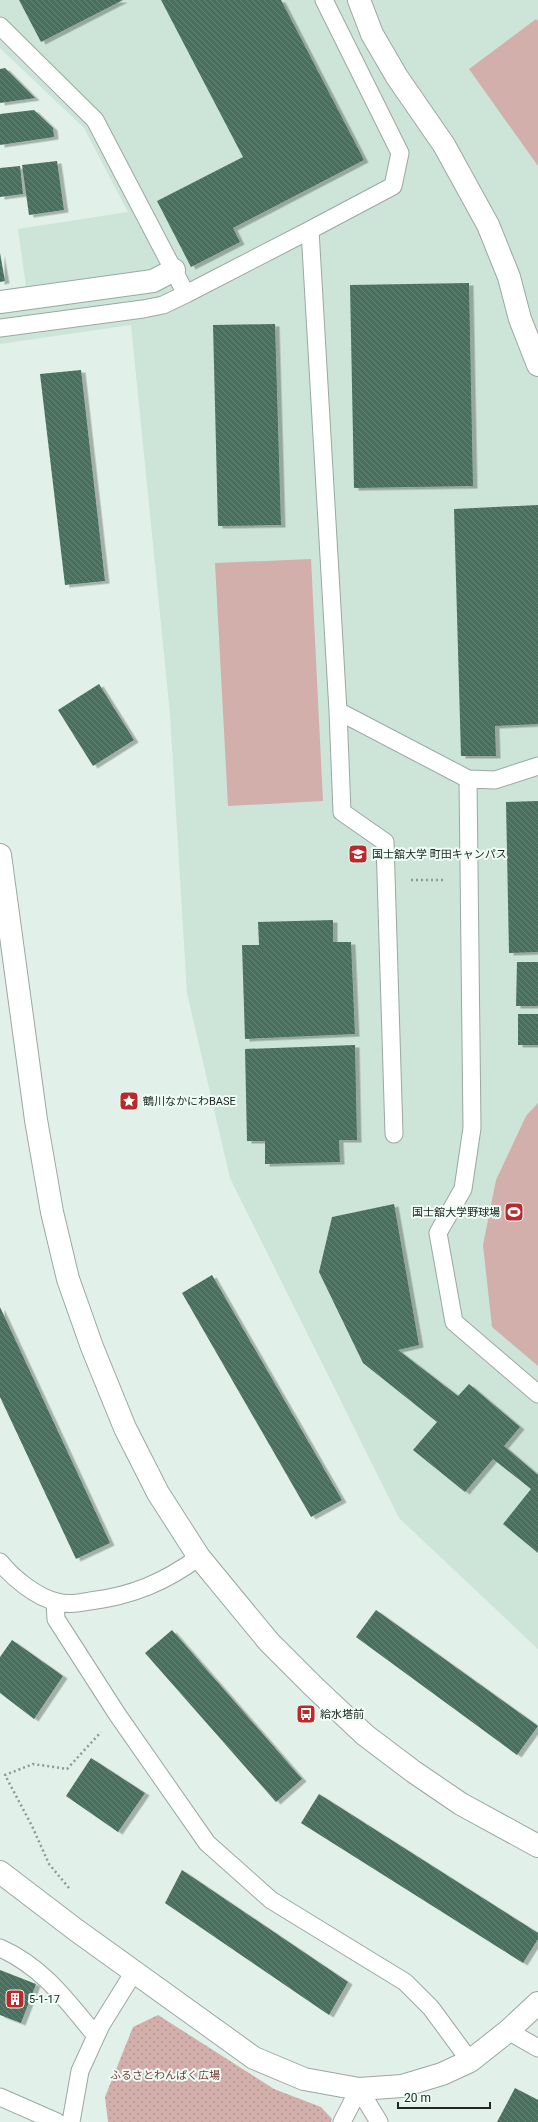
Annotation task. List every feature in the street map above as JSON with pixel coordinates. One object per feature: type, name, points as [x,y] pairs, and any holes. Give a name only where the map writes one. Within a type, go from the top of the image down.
[{"type":"street","points":[[359,0],[372,34],[397,77],[444,145],[488,225],[509,277],[520,319],[538,365]]},
{"type":"street","points":[[0,302],[153,281],[174,270]]},
{"type":"street","points":[[0,855],[2,889],[36,1120],[52,1212],[68,1279],[92,1347],[125,1428],[158,1493],[199,1557],[269,1642],[365,1735],[414,1772],[461,1804],[538,1846]]},
{"type":"street","points":[[0,1872],[134,1972],[254,2058],[304,2079],[359,2089],[402,2086],[442,2074],[470,2061],[508,2031],[538,2003]]},
{"type":"lane","points":[[0,328],[163,305],[393,186],[400,154],[324,0]]},
{"type":"lane","points":[[0,26],[95,120],[186,294]]},
{"type":"lane","points":[[310,230],[338,710],[342,812],[385,842],[394,1134]]},
{"type":"lane","points":[[338,710],[468,779],[494,780],[538,766]]},
{"type":"lane","points":[[468,779],[472,1128],[463,1189],[438,1234],[454,1322],[538,1394]]},
{"type":"lane","points":[[0,1562],[7,1571],[34,1591],[55,1602],[69,1604],[132,1594],[175,1574],[199,1557]]},
{"type":"lane","points":[[55,1602],[56,1619],[117,1714],[207,1843],[271,1900],[405,1982],[431,2008],[470,2061]]},
{"type":"lane","points":[[0,1948],[20,1956],[51,1982],[96,2036]]},
{"type":"lane","points":[[70,2122],[80,2071],[96,2036],[134,1972]]},
{"type":"lane","points":[[508,2031],[538,2048]]},
{"type":"lane","points":[[342,2122],[359,2089]]},
{"type":"lane","points":[[359,2089],[379,2122]]},
{"type":"lane","points":[[0,2097],[57,2122]]},
{"type":"path","points":[[386,881],[468,880]]},
{"type":"path","points":[[69,1889],[49,1864],[32,1826],[5,1775],[33,1764],[66,1769],[117,1714]]},
{"type":"shaded area","name":"国士舘大学 町田キャンパス","points":[[0,0],[538,0],[538,1649],[399,1518],[230,1178],[187,993],[170,714],[131,325],[0,344],[0,290],[26,286],[18,229],[128,212],[84,128],[0,48]]},
{"type":"green space","points":[[536,19],[538,21],[538,166],[469,69]]},
{"type":"green space","points":[[311,559],[323,801],[228,806],[215,563]]},
{"type":"green space","name":"国士舘大学野球場","points":[[538,1103],[538,1366],[492,1327],[483,1245],[496,1180],[526,1116]]},
{"type":"green space","name":"ふるさとわんぱく広場","points":[[158,2015],[274,2089],[321,2107],[332,2119],[331,2122],[108,2122],[105,2097],[133,2027]]},
{"type":"building","points":[[19,0],[123,0],[41,42]]},
{"type":"building","points":[[161,0],[281,0],[364,160],[233,228],[240,242],[191,267],[157,201],[243,157]]},
{"type":"building","points":[[5,68],[35,98],[0,103],[0,69]]},
{"type":"building","points":[[34,110],[53,128],[54,137],[0,145],[0,114]]},
{"type":"building","points":[[57,161],[64,210],[29,215],[22,165]]},
{"type":"building","points":[[20,166],[23,194],[0,197],[0,168]]},
{"type":"building","points":[[0,253],[5,281],[0,282]]},
{"type":"building","points":[[469,283],[473,486],[354,488],[350,285]]},
{"type":"building","points":[[275,324],[281,525],[218,526],[213,325]]},
{"type":"building","points":[[81,370],[105,581],[65,585],[40,374]]},
{"type":"building","points":[[538,505],[538,724],[495,726],[496,756],[461,756],[454,509]]},
{"type":"building","points":[[99,684],[134,740],[93,766],[58,710]]},
{"type":"building","points":[[538,801],[538,952],[509,953],[506,802]]},
{"type":"building","points":[[333,920],[333,942],[351,942],[355,1034],[245,1039],[242,945],[259,945],[258,922]]},
{"type":"building","points":[[517,962],[538,962],[538,1006],[516,1006]]},
{"type":"building","points":[[518,1014],[538,1014],[538,1045],[518,1045]]},
{"type":"building","points":[[355,1045],[357,1140],[339,1140],[340,1162],[265,1164],[265,1141],[247,1141],[245,1049]]},
{"type":"building","points":[[394,1204],[419,1345],[398,1350],[458,1396],[469,1384],[520,1427],[504,1446],[538,1475],[538,1553],[503,1524],[531,1489],[493,1459],[465,1492],[413,1450],[437,1422],[363,1363],[319,1272],[332,1217]]},
{"type":"building","points":[[212,1275],[342,1500],[311,1517],[182,1293]]},
{"type":"building","points":[[0,1307],[110,1543],[76,1559],[0,1397]]},
{"type":"building","points":[[376,1610],[538,1726],[517,1755],[356,1637]]},
{"type":"building","points":[[172,1630],[302,1779],[276,1802],[145,1653]]},
{"type":"building","points":[[12,1640],[63,1676],[34,1719],[0,1693],[0,1657]]},
{"type":"building","points":[[91,1758],[145,1793],[118,1832],[66,1796]]},
{"type":"building","points":[[319,1794],[538,1933],[538,1939],[523,1963],[301,1823]]},
{"type":"building","points":[[182,1870],[348,1982],[329,2015],[165,1903]]},
{"type":"building","name":"5-1-17","points":[[0,1970],[36,1984],[21,2023],[0,2015]]},
{"type":"building","points":[[515,2088],[538,2100],[538,2122],[497,2122]]},
{"type":"place","name":"国士舘大学 町田キャンパス","points":[[358,854]]},
{"type":"place","name":"鶴川なかにわBASE","points":[[129,1101]]},
{"type":"place","name":"国士舘大学野球場","points":[[514,1212]]},
{"type":"place","name":"給水塔前","points":[[306,1714]]},
{"type":"place","name":"5-1-17","points":[[15,1999]]}]
